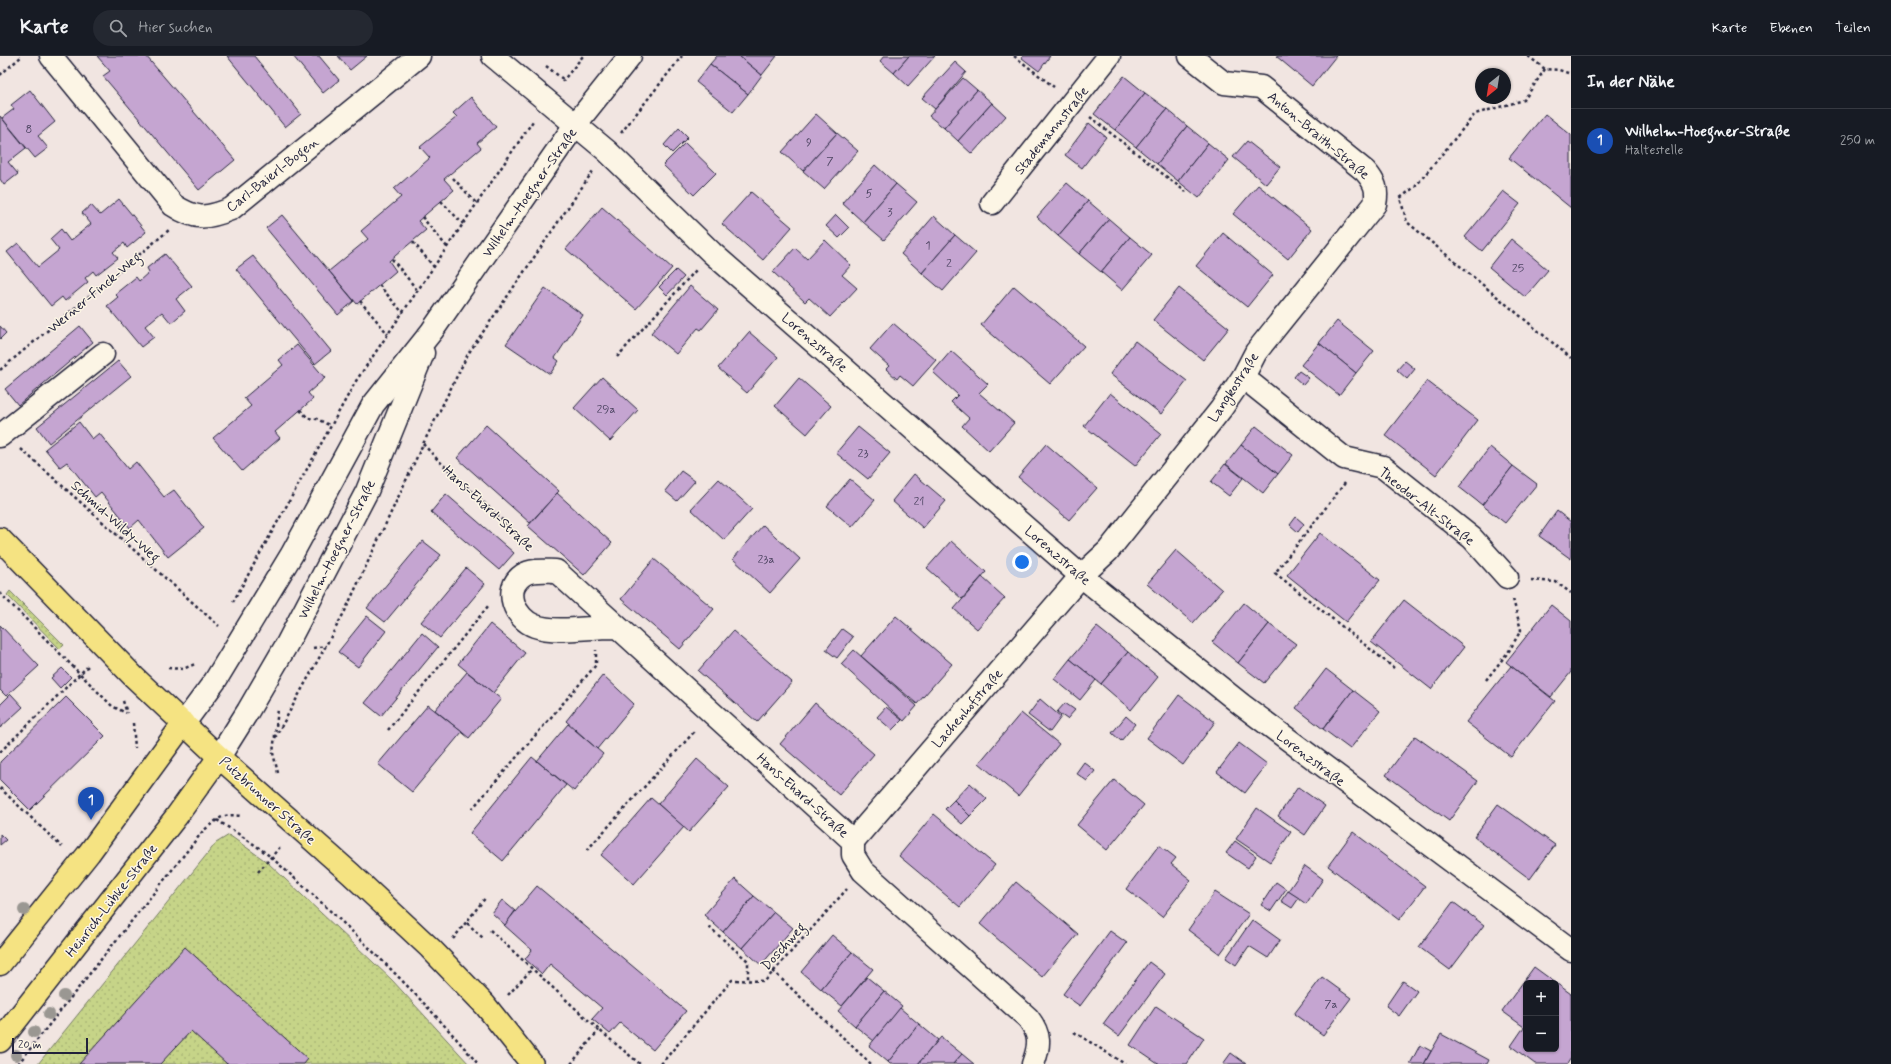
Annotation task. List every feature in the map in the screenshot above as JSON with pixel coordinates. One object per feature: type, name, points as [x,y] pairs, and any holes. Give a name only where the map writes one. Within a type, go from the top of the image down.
[{"type":"main road","name":"Putzbrunner Straße","points":[[0,538],[134,677],[219,757],[345,869],[430,948],[485,1005],[532,1064]]},
{"type":"main road","points":[[0,964],[89,853],[184,723]]},
{"type":"main road","name":"Heinrich-Lübke-Straße","points":[[0,1041],[176,817],[219,757]]},
{"type":"street","points":[[51,56],[173,205],[187,215]]},
{"type":"street","name":"Carl-Baierl-Bogen","points":[[187,215],[212,217],[231,209],[419,56]]},
{"type":"street","name":"Lorenzstraße","points":[[492,56],[607,151],[712,253],[1081,576],[1242,705],[1571,950]]},
{"type":"street","name":"Wilhelm-Hoegner-Straße","points":[[184,723],[215,681],[288,560],[373,405],[432,331],[575,125],[630,56]]},
{"type":"street","name":"Stademannstraße","points":[[992,203],[1109,56]]},
{"type":"street","name":"Anton-Braith-Straße","points":[[1190,56],[1224,83],[1261,87],[1365,171],[1373,180],[1378,192]]},
{"type":"street","name":"Langkostraße","points":[[1081,576],[1108,551],[1221,409],[1243,377],[1256,352],[1375,204],[1378,192]]},
{"type":"street","name":"Wilhelm-Hoegner-Straße","points":[[219,757],[287,644],[367,491],[432,331]]},
{"type":"street","points":[[2,434],[103,354]]},
{"type":"street","name":"Theodor-Alt-Straße","points":[[1243,377],[1344,458],[1383,467],[1472,538],[1507,577]]},
{"type":"street","name":"Hans-Ehard-Straße","points":[[607,626],[554,630],[534,626],[523,619],[515,608],[511,595],[516,584],[523,575],[535,571],[556,571],[607,626],[712,712],[853,841],[853,855],[863,871],[1028,1018],[1036,1029],[1039,1048],[1033,1064]]},
{"type":"street","name":"Lachenhofstraße","points":[[853,841],[1081,576]]},
{"type":"path","points":[[0,75],[22,56]]},
{"type":"path","points":[[275,738],[345,611],[423,444],[468,354],[607,151],[682,56]]},
{"type":"path","points":[[1014,56],[1186,192]]},
{"type":"path","points":[[1528,56],[1545,69],[1559,70],[1571,74]]},
{"type":"path","points":[[545,66],[564,80]]},
{"type":"path","points":[[1545,69],[1524,100],[1475,114],[1415,187],[1400,198],[1407,222],[1571,358]]},
{"type":"path","points":[[453,178],[477,204]]},
{"type":"path","points":[[441,201],[464,224]]},
{"type":"path","name":"Werner-Finck-Weg","points":[[0,370],[187,215]]},
{"type":"path","points":[[422,217],[447,247]]},
{"type":"path","points":[[413,242],[434,267]]},
{"type":"path","points":[[617,357],[712,253]]},
{"type":"path","points":[[392,259],[418,291]]},
{"type":"path","points":[[379,285],[403,313]]},
{"type":"path","points":[[360,301],[388,334]]},
{"type":"path","points":[[300,410],[308,418],[317,419],[331,426]]},
{"type":"path","name":"Schmid-Wildy-Weg","points":[[2,434],[219,626]]},
{"type":"path","name":"Hans-Ehard-Straße","points":[[423,444],[556,571]]},
{"type":"path","points":[[1362,462],[1275,573],[1394,668]]},
{"type":"path","points":[[1486,680],[1509,651],[1521,630],[1507,577],[1556,582],[1571,593]]},
{"type":"path","points":[[0,593],[112,706],[127,713]]},
{"type":"path","points":[[388,730],[492,601]]},
{"type":"path","points":[[472,809],[596,665],[607,626]]},
{"type":"path","points":[[308,649],[326,646]]},
{"type":"path","points":[[0,752],[90,664]]},
{"type":"path","points":[[168,668],[183,669],[194,666]]},
{"type":"path","points":[[278,773],[273,753],[279,704]]},
{"type":"path","points":[[587,850],[712,712]]},
{"type":"path","points":[[133,722],[136,747]]},
{"type":"path","points":[[0,788],[64,848]]},
{"type":"path","points":[[18,1064],[203,831],[217,820],[229,814],[242,816]]},
{"type":"path","points":[[217,820],[271,858],[417,995],[478,1064]]},
{"type":"path","points":[[258,872],[281,846],[281,852]]},
{"type":"path","name":"Doschweg","points":[[661,1064],[732,980],[765,980],[863,871]]},
{"type":"path","points":[[453,940],[486,897]]},
{"type":"path","points":[[467,923],[483,938]]},
{"type":"path","points":[[709,927],[748,961],[748,980]]},
{"type":"path","points":[[490,930],[600,1030],[640,1064]]},
{"type":"path","points":[[507,997],[532,969]]},
{"type":"path","points":[[774,971],[871,1064]]},
{"type":"path","points":[[571,1064],[600,1030]]},
{"type":"path","points":[[1074,1032],[1125,1064]]},
{"type":"green space","points":[[10,591],[64,645],[60,649],[7,595]]},
{"type":"green space","points":[[229,835],[267,862],[392,980],[469,1064],[38,1064],[216,843]]},
{"type":"building","points":[[97,56],[146,56],[235,160],[199,190],[103,76],[110,71]]},
{"type":"building","points":[[227,56],[254,56],[301,114],[285,127]]},
{"type":"building","points":[[293,56],[319,56],[339,80],[323,93]]},
{"type":"building","points":[[338,56],[367,56],[350,70]]},
{"type":"building","points":[[717,56],[739,56],[762,75],[748,94],[710,64]]},
{"type":"building","points":[[739,56],[777,56],[762,75]]},
{"type":"building","points":[[884,56],[909,56],[894,73],[880,61]]},
{"type":"building","points":[[909,56],[935,56],[908,86],[894,73]]},
{"type":"building","points":[[1023,56],[1050,56],[1039,71],[1022,58]]},
{"type":"building","points":[[1276,56],[1336,56],[1312,86]]},
{"type":"building","points":[[955,62],[966,72],[935,109],[922,98]]},
{"type":"building","points":[[710,64],[748,94],[733,112],[696,82]]},
{"type":"building","points":[[1124,76],[1145,93],[1115,130],[1094,114]]},
{"type":"building","points":[[963,78],[977,90],[944,128],[929,116]]},
{"type":"building","points":[[30,90],[55,122],[38,136],[48,148],[35,158],[2,118],[14,109],[11,105]]},
{"type":"building","points":[[977,90],[992,103],[958,141],[944,128]]},
{"type":"building","points":[[1145,93],[1167,109],[1136,147],[1115,130]]},
{"type":"building","points":[[471,97],[496,127],[477,143],[481,148],[444,179],[454,190],[418,221],[426,230],[389,261],[396,271],[357,304],[329,271],[368,239],[361,231],[401,197],[394,189],[430,158],[420,147],[457,117],[453,113]]},
{"type":"building","points":[[992,103],[1006,116],[972,154],[958,141]]},
{"type":"building","points":[[1167,109],[1187,126],[1157,164],[1136,147]]},
{"type":"building","points":[[816,114],[837,133],[803,171],[782,152]]},
{"type":"building","points":[[1545,114],[1571,135],[1571,208],[1509,158]]},
{"type":"building","points":[[0,116],[26,148],[8,162],[18,174],[4,185],[0,179]]},
{"type":"building","points":[[1089,123],[1106,137],[1082,168],[1065,155]]},
{"type":"building","points":[[1187,126],[1208,143],[1178,181],[1157,164]]},
{"type":"building","points":[[679,128],[688,137],[672,153],[664,145]]},
{"type":"building","points":[[837,133],[858,151],[824,189],[803,171]]},
{"type":"building","points":[[1247,141],[1280,167],[1266,184],[1233,157]]},
{"type":"building","points":[[685,143],[716,173],[694,195],[663,165]]},
{"type":"building","points":[[1208,143],[1229,160],[1199,198],[1178,181]]},
{"type":"building","points":[[875,165],[896,184],[863,222],[842,203]]},
{"type":"building","points":[[1067,183],[1088,201],[1058,236],[1037,217]]},
{"type":"building","points":[[896,184],[917,202],[884,240],[863,222]]},
{"type":"building","points":[[1258,185],[1312,229],[1288,259],[1233,214]]},
{"type":"building","points":[[1503,191],[1520,204],[1482,251],[1465,237]]},
{"type":"building","points":[[751,192],[792,227],[763,260],[722,224]]},
{"type":"building","points":[[119,199],[146,232],[127,248],[124,243],[113,252],[118,258],[96,275],[93,271],[85,278],[88,282],[65,301],[62,297],[51,306],[7,252],[18,243],[38,267],[59,250],[50,239],[61,229],[70,241],[91,224],[82,213],[91,205],[100,215]]},
{"type":"building","points":[[1088,201],[1109,219],[1079,254],[1058,236]]},
{"type":"building","points":[[602,207],[672,268],[636,309],[566,249]]},
{"type":"building","points":[[282,215],[354,301],[338,315],[266,228]]},
{"type":"building","points":[[836,215],[849,228],[839,238],[826,226]]},
{"type":"building","points":[[934,216],[955,235],[922,273],[901,254]]},
{"type":"building","points":[[1109,219],[1130,237],[1101,272],[1079,254]]},
{"type":"building","points":[[1223,233],[1273,275],[1247,307],[1196,266]]},
{"type":"building","points":[[955,235],[976,253],[943,291],[922,273]]},
{"type":"building","points":[[1130,237],[1152,255],[1122,290],[1101,272]]},
{"type":"building","points":[[1511,239],[1548,270],[1525,297],[1489,267]]},
{"type":"building","points":[[825,240],[851,265],[842,275],[857,288],[830,317],[809,298],[805,302],[773,272],[795,248],[807,259]]},
{"type":"building","points":[[165,254],[192,286],[176,299],[185,311],[171,323],[162,312],[145,326],[154,337],[141,347],[107,306],[118,297],[115,294],[136,277],[139,281],[149,272],[147,268]]},
{"type":"building","points":[[253,256],[331,351],[315,364],[236,269]]},
{"type":"building","points":[[676,270],[684,277],[667,295],[659,287]]},
{"type":"building","points":[[690,286],[718,310],[701,330],[698,328],[676,354],[651,333]]},
{"type":"building","points":[[1014,286],[1084,346],[1050,384],[981,325]]},
{"type":"building","points":[[545,288],[583,315],[555,358],[559,361],[550,374],[506,344]]},
{"type":"building","points":[[1179,288],[1229,328],[1203,360],[1153,320]]},
{"type":"building","points":[[1337,321],[1374,351],[1356,373],[1319,343]]},
{"type":"building","points":[[893,323],[936,360],[913,386],[900,375],[897,379],[886,369],[889,366],[870,349]]},
{"type":"building","points":[[0,326],[6,333],[0,339]]},
{"type":"building","points":[[80,326],[93,342],[18,405],[5,389]]},
{"type":"building","points":[[749,332],[778,357],[747,393],[718,368]]},
{"type":"building","points":[[1135,341],[1187,381],[1161,414],[1110,374]]},
{"type":"building","points":[[1319,343],[1356,373],[1339,395],[1301,365]]},
{"type":"building","points":[[297,345],[325,378],[308,393],[313,399],[275,432],[280,438],[242,471],[213,438],[251,406],[244,398],[283,365],[279,360]]},
{"type":"building","points":[[951,351],[988,384],[979,393],[1014,423],[989,451],[962,426],[969,418],[951,402],[958,395],[933,372]]},
{"type":"building","points":[[118,361],[131,376],[49,443],[37,427]]},
{"type":"building","points":[[1405,361],[1415,369],[1407,379],[1397,370]]},
{"type":"building","points":[[1299,371],[1309,378],[1303,385],[1294,377]]},
{"type":"building","points":[[602,377],[638,410],[610,441],[574,408]]},
{"type":"building","points":[[799,378],[831,406],[807,434],[775,406]]},
{"type":"building","points":[[1427,381],[1478,420],[1436,475],[1385,435]]},
{"type":"building","points":[[1110,393],[1161,434],[1135,466],[1084,426]]},
{"type":"building","points":[[79,422],[92,439],[99,433],[128,469],[136,462],[164,497],[174,490],[204,528],[168,557],[139,520],[130,528],[101,492],[95,497],[67,462],[60,467],[45,449]]},
{"type":"building","points":[[486,425],[559,491],[530,523],[457,458]]},
{"type":"building","points":[[1256,426],[1293,455],[1278,474],[1241,445]]},
{"type":"building","points":[[858,427],[890,453],[868,479],[836,453]]},
{"type":"building","points":[[1046,444],[1097,488],[1069,520],[1018,477]]},
{"type":"building","points":[[1241,445],[1278,474],[1263,493],[1226,464]]},
{"type":"building","points":[[1490,447],[1513,466],[1482,505],[1459,487]]},
{"type":"building","points":[[1225,464],[1243,478],[1229,496],[1211,482]]},
{"type":"building","points":[[1513,466],[1537,484],[1505,523],[1482,505]]},
{"type":"building","points":[[681,471],[695,481],[677,501],[665,491]]},
{"type":"building","points":[[914,474],[946,501],[923,528],[892,501]]},
{"type":"building","points":[[719,479],[752,509],[724,540],[691,509]]},
{"type":"building","points":[[850,479],[875,500],[852,527],[827,506]]},
{"type":"building","points":[[557,493],[612,543],[584,575],[528,526]]},
{"type":"building","points":[[446,494],[514,553],[499,570],[431,512]]},
{"type":"building","points":[[1557,511],[1571,522],[1571,559],[1539,536]]},
{"type":"building","points":[[1296,517],[1304,524],[1298,532],[1290,525]]},
{"type":"building","points":[[763,525],[800,559],[770,593],[733,559]]},
{"type":"building","points":[[1320,533],[1380,580],[1346,622],[1287,575]]},
{"type":"building","points":[[423,541],[441,555],[385,622],[367,608]]},
{"type":"building","points":[[951,541],[986,572],[962,599],[927,568]]},
{"type":"building","points":[[1176,550],[1222,590],[1193,623],[1147,584]]},
{"type":"building","points":[[654,559],[714,609],[680,649],[621,599]]},
{"type":"building","points":[[466,568],[485,584],[440,638],[421,622]]},
{"type":"building","points":[[982,577],[1005,598],[977,629],[954,609]]},
{"type":"building","points":[[1404,600],[1464,647],[1431,689],[1371,642]]},
{"type":"building","points":[[1244,603],[1269,624],[1238,663],[1212,642]]},
{"type":"building","points":[[1551,605],[1571,621],[1571,672],[1551,697],[1506,662]]},
{"type":"building","points":[[367,616],[386,631],[358,667],[338,652]]},
{"type":"building","points":[[896,616],[952,664],[917,704],[861,656]]},
{"type":"building","points":[[490,624],[525,653],[493,693],[458,664]]},
{"type":"building","points":[[1269,624],[1296,644],[1264,683],[1238,663]]},
{"type":"building","points":[[0,625],[39,666],[6,696],[0,690]]},
{"type":"building","points":[[1097,627],[1128,652],[1101,684],[1070,659]]},
{"type":"building","points":[[842,629],[853,637],[837,658],[826,650]]},
{"type":"building","points":[[733,631],[792,682],[757,722],[698,671]]},
{"type":"building","points":[[422,633],[438,647],[381,716],[365,703]]},
{"type":"building","points":[[854,650],[917,706],[904,721],[841,664]]},
{"type":"building","points":[[1128,652],[1158,677],[1131,710],[1101,684]]},
{"type":"building","points":[[1070,659],[1096,680],[1080,700],[1054,679]]},
{"type":"building","points":[[1511,666],[1555,701],[1511,757],[1466,722]]},
{"type":"building","points":[[62,668],[71,677],[60,688],[51,678]]},
{"type":"building","points":[[1326,669],[1353,690],[1323,729],[1296,708]]},
{"type":"building","points":[[467,672],[501,699],[469,738],[435,710]]},
{"type":"building","points":[[603,675],[634,704],[597,749],[566,721]]},
{"type":"building","points":[[1353,690],[1380,711],[1350,749],[1323,729]]},
{"type":"building","points":[[11,694],[23,707],[0,728],[0,705]]},
{"type":"building","points":[[1179,695],[1215,722],[1183,765],[1147,738]]},
{"type":"building","points":[[66,697],[105,736],[30,810],[0,780],[0,762]]},
{"type":"building","points":[[1040,699],[1061,717],[1050,732],[1028,715]]},
{"type":"building","points":[[815,703],[874,754],[839,795],[780,744]]},
{"type":"building","points":[[1065,703],[1075,710],[1067,719],[1057,712]]},
{"type":"building","points":[[428,705],[462,732],[412,792],[378,764]]},
{"type":"building","points":[[886,707],[902,720],[892,730],[877,717]]},
{"type":"building","points":[[1021,713],[1059,744],[1018,796],[979,763]]},
{"type":"building","points":[[1126,716],[1135,724],[1121,741],[1112,733]]},
{"type":"building","points":[[568,724],[603,754],[574,791],[537,761]]},
{"type":"building","points":[[1415,736],[1478,781],[1449,821],[1386,775]]},
{"type":"building","points":[[1239,743],[1267,764],[1245,793],[1217,772]]},
{"type":"building","points":[[532,757],[566,785],[503,861],[470,833]]},
{"type":"building","points":[[697,759],[729,787],[689,832],[658,804]]},
{"type":"building","points":[[1084,762],[1095,771],[1087,781],[1076,773]]},
{"type":"building","points":[[1114,780],[1144,805],[1107,850],[1077,825]]},
{"type":"building","points":[[970,783],[987,799],[970,816],[954,800]]},
{"type":"building","points":[[1298,787],[1325,806],[1305,835],[1278,816]]},
{"type":"building","points":[[651,798],[684,827],[634,884],[601,855]]},
{"type":"building","points":[[954,800],[970,816],[962,824],[945,809]]},
{"type":"building","points":[[1498,804],[1555,845],[1530,879],[1474,837]]},
{"type":"building","points":[[1257,808],[1291,832],[1270,862],[1236,839]]},
{"type":"building","points":[[934,814],[995,865],[960,907],[899,856]]},
{"type":"building","points":[[1353,832],[1425,886],[1399,920],[1328,866]]},
{"type":"building","points":[[0,834],[6,840],[0,845]]},
{"type":"building","points":[[1235,841],[1256,856],[1248,868],[1226,853]]},
{"type":"building","points":[[1159,845],[1176,858],[1171,864],[1191,880],[1162,917],[1126,889]]},
{"type":"building","points":[[1305,866],[1323,879],[1306,904],[1288,891]]},
{"type":"building","points":[[735,879],[754,896],[723,932],[704,915]]},
{"type":"building","points":[[1016,882],[1078,934],[1042,977],[980,924]]},
{"type":"building","points":[[1276,882],[1286,889],[1271,911],[1261,905]]},
{"type":"building","points":[[537,886],[686,1011],[653,1050],[620,1023],[610,1034],[592,1019],[602,1008],[550,964],[542,974],[525,959],[532,950],[504,925]]},
{"type":"building","points":[[1288,891],[1299,898],[1292,908],[1281,901]]},
{"type":"building","points":[[1215,892],[1249,914],[1220,954],[1188,930]]},
{"type":"building","points":[[754,896],[774,912],[742,948],[723,932]]},
{"type":"building","points":[[502,900],[515,911],[505,925],[492,913]]},
{"type":"building","points":[[1453,902],[1484,925],[1450,970],[1419,947]]},
{"type":"building","points":[[774,912],[793,928],[761,965],[742,948]]},
{"type":"building","points":[[1252,920],[1280,940],[1268,958],[1249,946],[1236,965],[1226,958]]},
{"type":"building","points":[[1110,931],[1127,943],[1080,1006],[1063,994]]},
{"type":"building","points":[[832,935],[852,952],[821,989],[801,972]]},
{"type":"building","points":[[185,947],[308,1059],[304,1064],[227,1064],[191,1031],[160,1064],[79,1064]]},
{"type":"building","points":[[852,952],[873,969],[842,1006],[821,989]]},
{"type":"building","points":[[1149,962],[1165,974],[1119,1036],[1103,1024]]},
{"type":"building","points":[[1534,967],[1552,980],[1525,980]]},
{"type":"building","points":[[867,977],[884,991],[855,1026],[838,1011]]},
{"type":"building","points":[[1322,977],[1351,998],[1323,1035],[1294,1014]]},
{"type":"building","points":[[1403,981],[1417,991],[1399,1016],[1386,1006]]},
{"type":"building","points":[[1523,982],[1523,1026],[1502,1011]]},
{"type":"building","points":[[1559,985],[1571,994],[1571,1058],[1567,1064],[1535,1064],[1511,1046],[1523,1028],[1523,1052],[1559,1052]]},
{"type":"building","points":[[884,991],[902,1006],[874,1041],[855,1026]]},
{"type":"building","points":[[1156,1006],[1204,1038],[1187,1064],[1158,1064],[1130,1045]]},
{"type":"building","points":[[900,1008],[919,1024],[888,1062],[869,1046]]},
{"type":"building","points":[[919,1024],[938,1040],[918,1064],[890,1064],[888,1062]]},
{"type":"building","points":[[1441,1034],[1489,1060],[1487,1064],[1424,1064]]},
{"type":"building","points":[[941,1037],[962,1054],[953,1064],[918,1064]]},
{"type":"building","points":[[1420,1045],[1431,1051],[1424,1064],[1410,1064]]},
{"type":"building","points":[[1231,1053],[1246,1064],[1223,1064]]},
{"type":"building","points":[[962,1054],[974,1064],[953,1064]]},
{"type":"place","name":"Wilhelm-Hoegner-Straße","points":[[91,820]]}]
